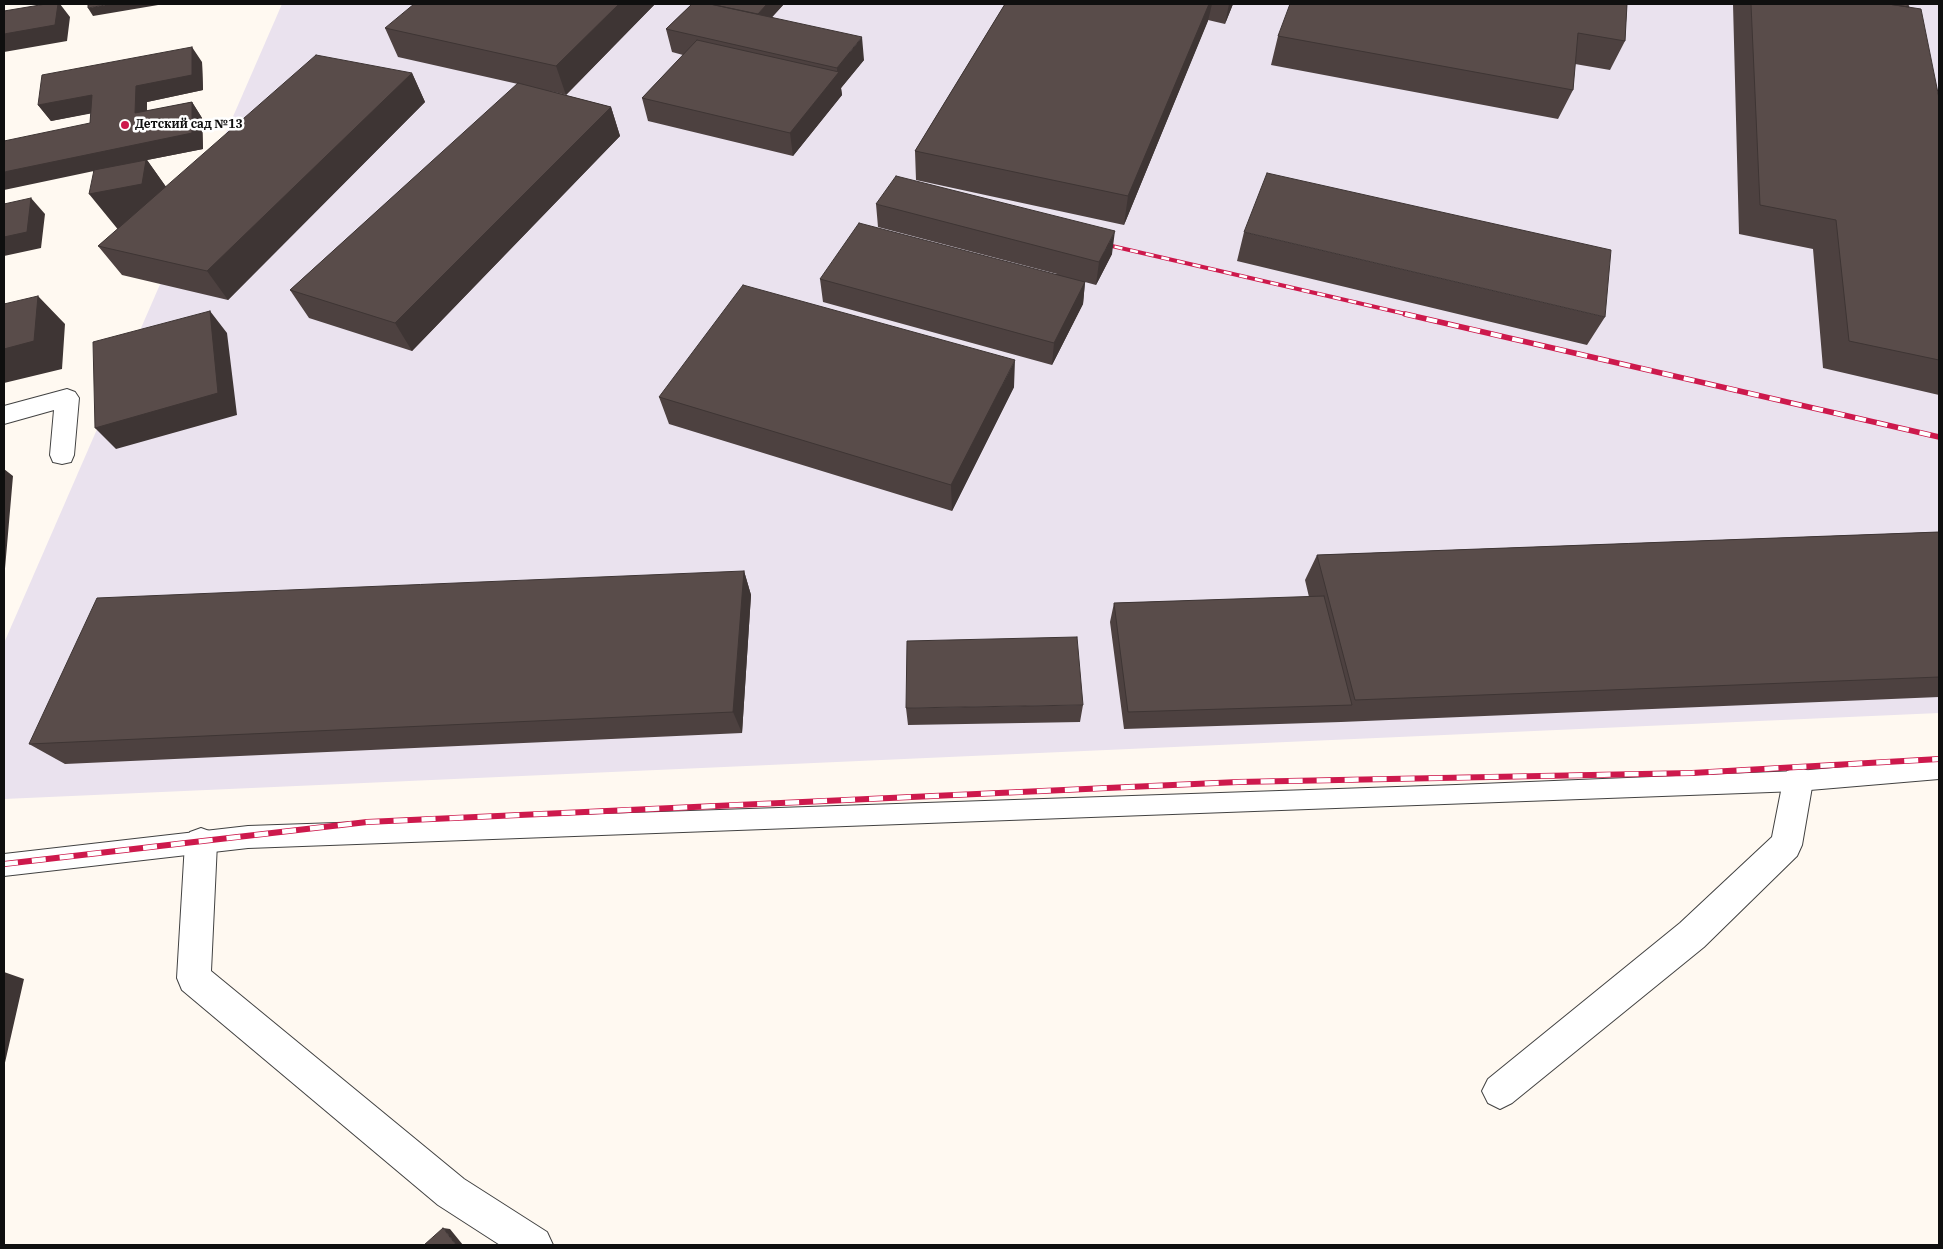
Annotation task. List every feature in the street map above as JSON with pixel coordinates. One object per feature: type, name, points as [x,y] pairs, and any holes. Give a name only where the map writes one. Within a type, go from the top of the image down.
[{"type":"street","points":[[4,416],[67,398],[62,456]]},
{"type":"street","points":[[1500,1091],[1692,935],[1786,845],[1798,781]]},
{"type":"street","points":[[200,843],[194,978],[451,1192],[534,1245]]},
{"type":"lane","points":[[4,865],[248,837],[1798,781],[1939,769]]},
{"type":"shaded area","points":[[282,4],[1939,4],[1939,713],[4,799],[4,643]]},
{"type":"building","points":[[46,4],[58,4],[55,25],[4,34],[4,11]]},
{"type":"building","points":[[88,4],[111,4],[88,8]]},
{"type":"building","points":[[414,4],[619,4],[556,66],[385,28]]},
{"type":"building","points":[[692,4],[710,4],[862,37],[837,68],[666,29]]},
{"type":"building","points":[[710,4],[767,4],[758,14]]},
{"type":"building","points":[[1005,4],[1209,4],[1128,196],[915,151]]},
{"type":"building","points":[[1290,4],[1627,4],[1625,41],[1578,33],[1573,90],[1278,36]]},
{"type":"building","points":[[1751,4],[1888,4],[1921,9],[1939,98],[1939,360],[1849,341],[1836,220],[1760,205]]},
{"type":"building","points":[[1888,4],[1904,4],[1909,7]]},
{"type":"building","points":[[697,40],[839,72],[790,133],[642,98]]},
{"type":"building","points":[[192,47],[192,75],[136,86],[135,113],[192,102],[192,133],[4,172],[4,141],[90,123],[92,95],[38,105],[42,75]]},
{"type":"building","points":[[316,55],[412,73],[207,271],[98,246]]},
{"type":"building","points":[[518,83],[611,107],[395,323],[290,290]]},
{"type":"building","points":[[146,160],[142,184],[89,194],[94,170]]},
{"type":"building","points":[[1267,173],[1611,250],[1605,317],[1244,232]]},
{"type":"building","points":[[896,176],[1115,231],[1099,262],[876,204]]},
{"type":"building","points":[[31,198],[27,232],[4,237],[4,204]]},
{"type":"building","points":[[859,223],[1085,282],[1054,343],[820,279]]},
{"type":"building","points":[[743,285],[1015,360],[951,485],[659,397]]},
{"type":"building","points":[[38,296],[34,341],[4,349],[4,304]]},
{"type":"building","points":[[210,311],[218,393],[95,428],[93,342]]},
{"type":"building","points":[[1939,532],[1939,677],[1355,700],[1317,555]]},
{"type":"building","points":[[744,571],[733,712],[29,744],[97,598]]},
{"type":"building","points":[[1324,596],[1352,705],[1128,712],[1114,603]]},
{"type":"building","points":[[1077,637],[1083,705],[906,708],[907,641]]},
{"type":"building","points":[[443,1228],[456,1245],[424,1245]]},
{"type":"railway","points":[[1099,243],[1410,315]]},
{"type":"railway","points":[[1405,314],[1939,437]]},
{"type":"railway","points":[[4,864],[367,822],[1238,782],[1692,773],[1939,759]]},
{"type":"place","name":"Детский сад №13","points":[[125,125]]}]
